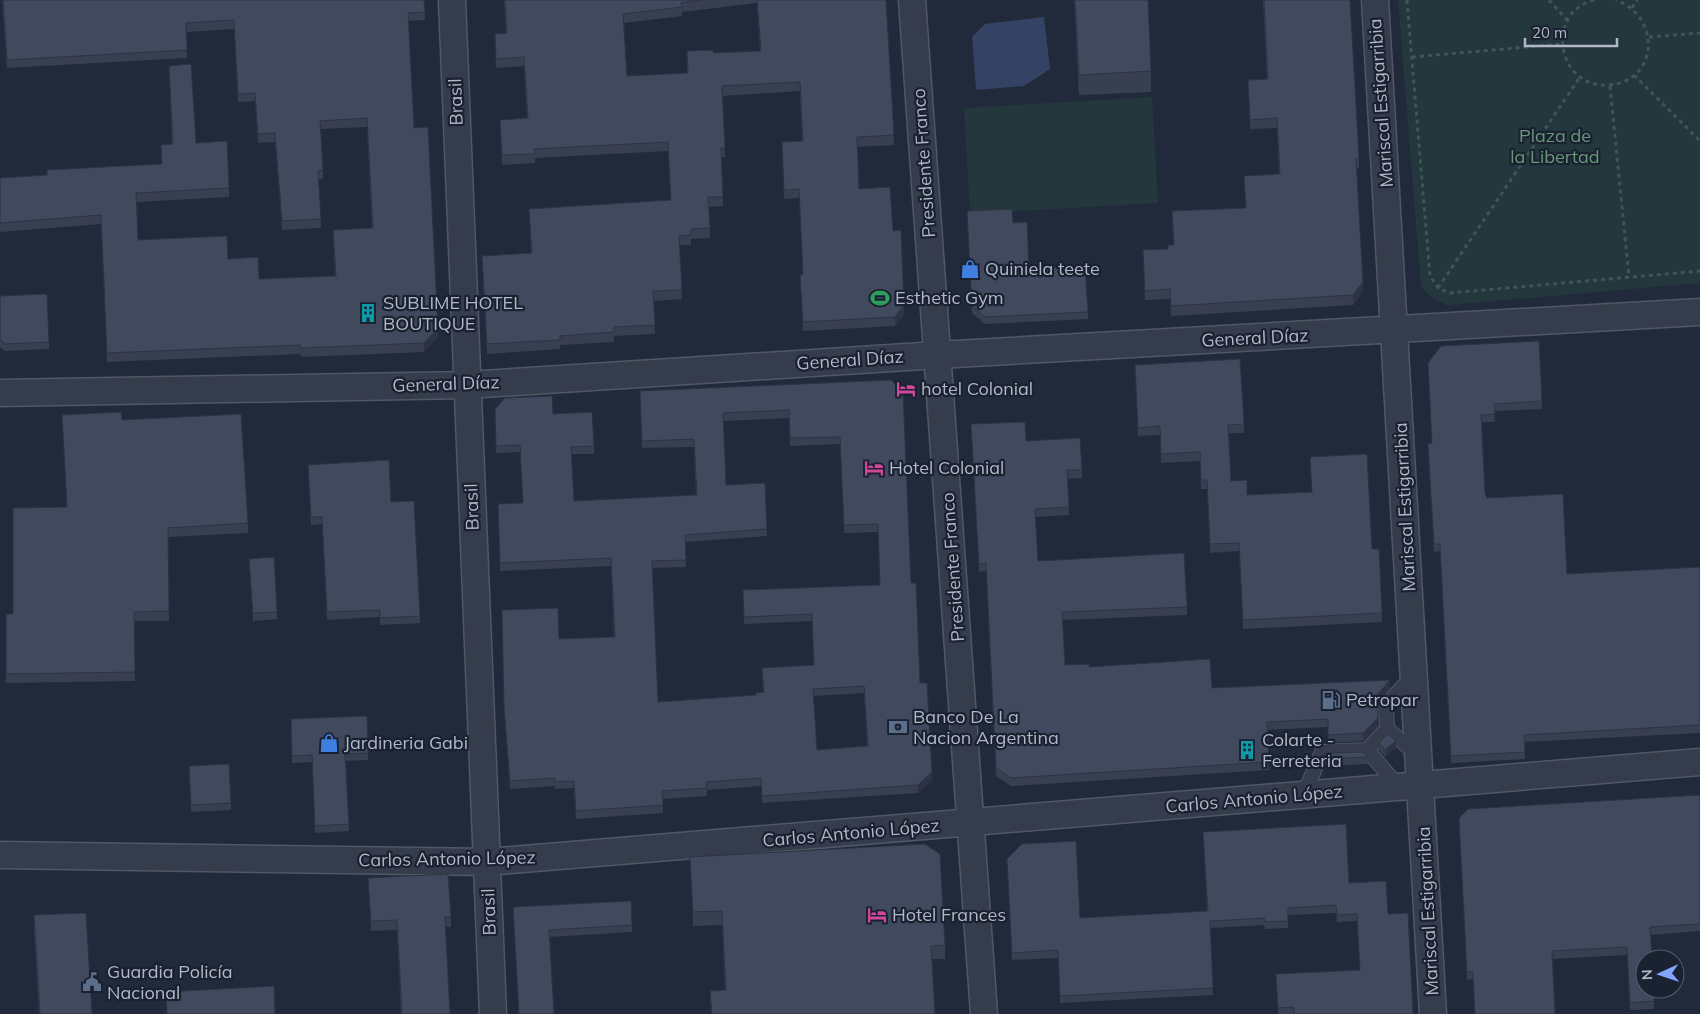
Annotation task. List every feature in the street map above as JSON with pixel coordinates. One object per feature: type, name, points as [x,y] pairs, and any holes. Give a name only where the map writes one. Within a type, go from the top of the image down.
[{"type":"street","name":"Brasil","points":[[452,0],[494,1014]]},
{"type":"street","name":"Presidente Franco","points":[[912,0],[984,1014]]},
{"type":"street","name":"Mariscal Estigarribia","points":[[1375,0],[1419,756],[1410,785],[1433,1014]]},
{"type":"street","name":"General Díaz","points":[[0,393],[467,385],[938,355],[1395,331],[1700,312]]},
{"type":"street","name":"Carlos Antonio López","points":[[0,855],[487,862],[972,824],[1304,794],[1700,762]]},
{"type":"lane","points":[[1367,750],[1387,729],[1386,706],[1414,675]]},
{"type":"lane","points":[[1387,729],[1419,756]]},
{"type":"lane","points":[[1304,794],[1322,752],[1367,750],[1410,785]]},
{"type":"path","points":[[1407,0],[1430,276],[1438,288],[1450,293],[1700,271]]},
{"type":"path","points":[[1549,0],[1567,20]]},
{"type":"path","points":[[1594,0],[1576,10],[1567,20],[1562,33],[1562,44],[1565,60],[1572,71],[1596,85],[1610,86],[1623,82],[1634,75],[1643,64],[1648,51],[1649,38],[1645,24],[1632,8],[1616,0]]},
{"type":"path","points":[[1632,8],[1637,0]]},
{"type":"path","points":[[1649,38],[1700,33]]},
{"type":"path","points":[[1412,56],[1562,44]]},
{"type":"path","points":[[1634,75],[1700,141]]},
{"type":"path","points":[[1438,288],[1580,77]]},
{"type":"path","points":[[1610,86],[1629,277]]},
{"type":"green space","name":"Plaza de la Libertad","points":[[1398,0],[1700,0],[1700,283],[1449,305],[1427,293],[1421,287]]},
{"type":"green space","points":[[1152,97],[1158,203],[970,214],[964,108]]},
{"type":"water","points":[[1044,17],[1050,69],[1024,86],[976,90],[972,37],[985,24]]},
{"type":"building","points":[[3,0],[424,0],[425,12],[408,13],[414,128],[428,127],[438,328],[424,343],[301,348],[300,345],[107,353],[101,215],[0,223],[0,178],[47,175],[47,170],[162,164],[161,145],[173,144],[169,66],[191,64],[196,143],[227,141],[229,188],[136,193],[138,240],[227,236],[228,259],[258,257],[259,279],[336,276],[333,230],[373,228],[367,118],[320,121],[323,170],[318,171],[321,219],[282,221],[275,133],[258,134],[255,93],[238,94],[234,20],[186,23],[187,50],[7,60]]},
{"type":"building","points":[[505,0],[702,0],[681,3],[682,7],[623,14],[627,76],[688,73],[687,51],[713,50],[713,53],[761,51],[757,0],[886,0],[894,135],[857,137],[859,189],[890,187],[893,231],[901,230],[904,305],[895,317],[803,322],[800,275],[803,274],[799,189],[784,190],[782,142],[803,141],[800,82],[722,86],[725,148],[721,148],[723,197],[708,197],[710,228],[691,229],[691,235],[679,236],[682,290],[653,291],[655,325],[614,327],[614,332],[560,336],[560,340],[487,344],[482,256],[532,253],[529,209],[671,200],[668,142],[534,149],[535,154],[502,155],[500,120],[528,118],[524,57],[496,59],[495,34],[507,33]]},
{"type":"building","points":[[1075,0],[1148,0],[1151,71],[1079,75]]},
{"type":"building","points":[[1264,0],[1350,0],[1359,158],[1356,159],[1363,282],[1353,295],[1171,306],[1170,289],[1145,291],[1143,250],[1168,249],[1168,245],[1174,245],[1172,211],[1246,208],[1244,176],[1280,174],[1277,118],[1250,120],[1248,80],[1268,79]]},
{"type":"building","points":[[1012,209],[1013,223],[1027,222],[1029,269],[1085,266],[1088,312],[985,317],[972,306],[967,211]]},
{"type":"building","points":[[47,294],[49,342],[5,344],[0,340],[0,296]]},
{"type":"building","points":[[1539,341],[1542,401],[1494,404],[1495,414],[1481,415],[1485,494],[1487,498],[1563,494],[1567,574],[1700,567],[1700,725],[1524,735],[1525,752],[1451,756],[1440,544],[1434,544],[1428,444],[1432,443],[1428,363],[1441,346]]},
{"type":"building","points":[[1240,359],[1244,424],[1228,425],[1231,481],[1247,480],[1247,495],[1312,492],[1310,457],[1367,454],[1372,549],[1379,549],[1382,613],[1243,620],[1239,543],[1210,544],[1207,480],[1201,480],[1200,452],[1161,454],[1160,426],[1138,428],[1135,365]]},
{"type":"building","points":[[891,380],[903,393],[911,583],[916,583],[920,683],[927,683],[932,772],[918,785],[762,796],[761,778],[706,782],[707,788],[662,791],[663,805],[576,811],[574,781],[555,782],[555,778],[510,781],[504,705],[502,610],[558,608],[559,639],[615,637],[611,558],[500,563],[498,504],[523,503],[520,445],[496,446],[495,409],[505,398],[552,396],[553,414],[592,412],[594,446],[571,447],[574,501],[697,495],[694,439],[642,441],[640,391]],"holes":[[[789,410],[790,438],[840,437],[844,525],[878,524],[880,585],[743,590],[744,617],[812,614],[814,665],[762,668],[764,692],[756,693],[756,695],[658,702],[652,561],[686,560],[685,535],[767,529],[765,483],[726,485],[723,413]],[[864,686],[868,746],[817,750],[813,689]]]},
{"type":"building","points":[[121,412],[122,420],[241,414],[248,523],[168,528],[169,611],[134,612],[135,672],[6,674],[6,614],[13,614],[13,508],[67,507],[62,415]]},
{"type":"building","points":[[1025,422],[1026,441],[1080,438],[1082,470],[1067,470],[1069,507],[1035,509],[1038,561],[1184,553],[1187,607],[1062,612],[1065,665],[1089,664],[1089,667],[1210,659],[1212,688],[1390,680],[1378,694],[1378,718],[1363,733],[1328,735],[1328,719],[1267,722],[1269,762],[1011,778],[996,768],[986,563],[979,564],[971,424]]},
{"type":"building","points":[[389,460],[391,502],[414,501],[420,616],[380,618],[380,610],[327,612],[322,517],[311,517],[308,465]]},
{"type":"building","points":[[274,557],[277,612],[253,613],[249,559]]},
{"type":"building","points":[[367,716],[368,753],[345,754],[349,824],[315,826],[312,755],[292,756],[291,719]]},
{"type":"building","points":[[1388,734],[1396,741],[1385,750],[1379,743]]},
{"type":"building","points":[[1363,752],[1368,757],[1330,759],[1329,753]]},
{"type":"building","points":[[229,764],[231,803],[191,805],[189,766]]},
{"type":"building","points":[[1700,795],[1700,924],[1650,927],[1651,949],[1635,949],[1635,999],[1654,999],[1654,1001],[1630,1003],[1627,947],[1552,951],[1555,1014],[1475,1014],[1473,972],[1467,972],[1459,818],[1468,809]]},
{"type":"building","points":[[1346,824],[1349,883],[1386,881],[1388,914],[1408,913],[1413,1014],[1294,1014],[1294,1007],[1278,1008],[1276,974],[1360,970],[1357,914],[1337,915],[1336,905],[1288,908],[1288,921],[1265,922],[1264,918],[1210,921],[1213,988],[1060,996],[1058,950],[1012,953],[1007,859],[1022,844],[1076,841],[1080,918],[1208,911],[1203,832]]},
{"type":"building","points":[[925,844],[940,854],[945,945],[931,946],[935,1014],[712,1014],[710,991],[726,990],[722,911],[693,912],[690,857]]},
{"type":"building","points":[[448,874],[451,917],[445,917],[450,1014],[402,1014],[397,920],[371,921],[368,878]]},
{"type":"building","points":[[631,901],[632,925],[549,930],[554,1014],[519,1014],[513,907]]},
{"type":"building","points":[[86,913],[92,1014],[40,1014],[34,915]]},
{"type":"building","points":[[274,986],[275,1014],[167,1014],[166,992]]},
{"type":"place","name":"Quiniela teete","points":[[970,269]]},
{"type":"place","name":"Esthetic Gym","points":[[880,298]]},
{"type":"place","name":"SUBLIME HOTEL BOUTIQUE","points":[[368,313]]},
{"type":"place","name":"hotel Colonial","points":[[906,389]]},
{"type":"place","name":"Hotel Colonial","points":[[874,468]]},
{"type":"place","name":"Petropar","points":[[1331,700]]},
{"type":"place","name":"Banco De La Nacion Argentina","points":[[898,727]]},
{"type":"place","name":"Jardineria Gabi","points":[[329,743]]},
{"type":"place","name":"Colarte - Ferreteria","points":[[1247,750]]},
{"type":"place","name":"Hotel Frances","points":[[877,915]]},
{"type":"place","name":"Guardia Policía Nacional","points":[[92,982]]}]
